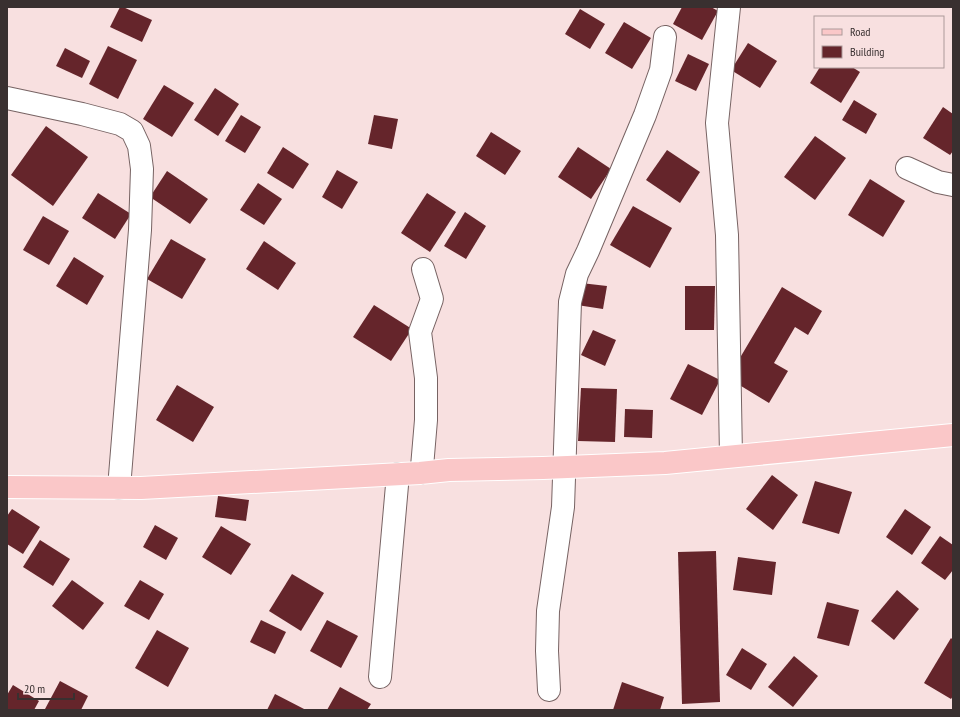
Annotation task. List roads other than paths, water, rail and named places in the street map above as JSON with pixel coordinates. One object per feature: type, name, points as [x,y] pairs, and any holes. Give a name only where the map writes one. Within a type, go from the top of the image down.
[{"type":"main road","points":[[7,487],[141,488],[420,473],[449,470],[665,463],[953,435]]},
{"type":"street","points":[[729,7],[717,122],[727,235],[731,456]]},
{"type":"street","points":[[549,690],[547,651],[548,612],[562,507],[570,302],[577,274],[645,115],[661,70],[665,37]]},
{"type":"street","points":[[7,98],[82,114],[120,124],[132,130],[139,146],[142,168],[140,230],[119,488]]},
{"type":"street","points":[[907,168],[938,182],[953,185]]},
{"type":"street","points":[[420,473],[426,428],[426,378],[420,332],[432,299],[423,269]]},
{"type":"street","points":[[380,677],[398,474]]}]
